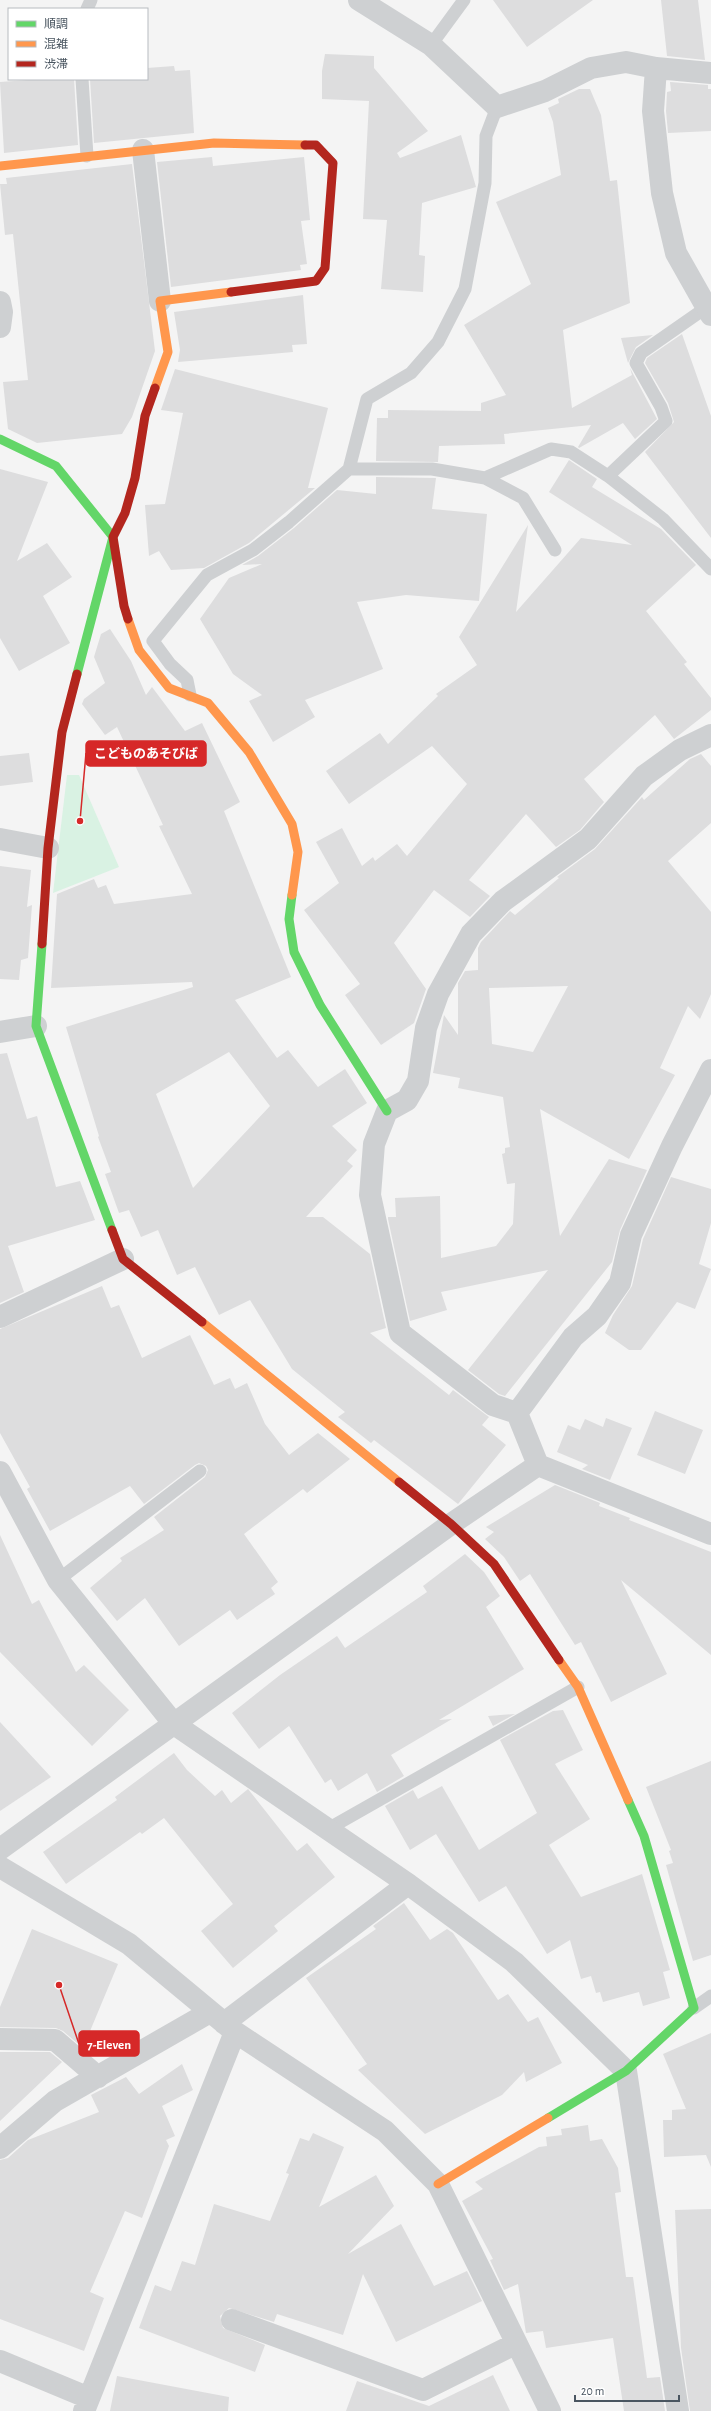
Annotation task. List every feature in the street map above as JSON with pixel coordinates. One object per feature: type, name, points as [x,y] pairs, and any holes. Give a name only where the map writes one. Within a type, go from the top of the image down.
[{"type":"street","points":[[359,0],[431,45],[497,107],[545,91],[591,68],[626,62],[656,68],[711,73]]},
{"type":"street","points":[[656,68],[653,111],[662,193],[676,253],[709,311]]},
{"type":"street","points":[[0,166],[214,143],[316,145],[333,162],[326,268],[316,280],[160,301]]},
{"type":"street","points":[[143,150],[160,301],[168,352],[145,416],[131,492],[125,513],[113,537],[62,732],[48,848],[36,1026],[123,1259],[451,1524],[494,1564],[578,1687],[644,1836],[694,2008],[626,2071],[438,2184]]},
{"type":"street","points":[[0,302],[2,312],[0,327]]},
{"type":"street","points":[[0,440],[56,466],[113,537],[124,606],[139,650],[169,688],[208,703],[249,752],[292,824],[298,852],[288,919],[294,952],[320,1005],[387,1111]]},
{"type":"street","points":[[711,735],[680,750],[644,776],[588,840],[503,901],[471,934],[438,994],[426,1028],[418,1081],[407,1100],[387,1111],[374,1144],[370,1195],[400,1333],[493,1405],[517,1413],[538,1465],[711,1534]]},
{"type":"street","points":[[0,839],[48,848]]},
{"type":"street","points":[[0,1032],[36,1026]]},
{"type":"street","points":[[517,1413],[573,1337],[597,1316],[620,1283],[631,1235],[672,1146],[711,1070]]},
{"type":"street","points":[[0,1317],[123,1259]]},
{"type":"street","points":[[0,1849],[451,1524],[538,1465]]},
{"type":"street","points":[[0,1472],[58,1580],[174,1724],[408,1884],[514,1962],[626,2071],[678,2411]]},
{"type":"street","points":[[0,1867],[129,1944],[223,2023],[385,2131],[438,2184],[515,2344],[550,2411]]},
{"type":"street","points":[[0,2148],[56,2101],[98,2076],[223,2023],[408,1884]]},
{"type":"street","points":[[0,2361],[86,2404],[223,2023]]},
{"type":"street","points":[[0,2038],[55,2040],[98,2076]]},
{"type":"street","points":[[232,2320],[423,2390],[515,2344]]},
{"type":"lane","points":[[431,45],[464,0]]},
{"type":"lane","points":[[82,80],[87,156]]},
{"type":"lane","points":[[190,695],[187,680],[170,664],[153,641],[207,575],[254,550],[289,522],[349,469],[367,399],[411,372],[438,342],[465,289],[485,183],[486,136],[497,107]]},
{"type":"lane","points":[[608,476],[666,421],[661,407],[636,363],[641,353],[709,311]]},
{"type":"lane","points":[[485,478],[551,450],[571,452],[608,476],[663,519],[711,569]]},
{"type":"lane","points":[[349,469],[432,469],[485,478],[524,498],[555,550]]},
{"type":"lane","points":[[58,1580],[200,1471]]},
{"type":"lane","points":[[328,1829],[578,1687]]},
{"type":"lane","points":[[694,2008],[711,1996]]},
{"type":"green space","points":[[67,775],[79,775],[119,867],[53,893]]},
{"type":"building","points":[[493,0],[593,0],[527,47]]},
{"type":"building","points":[[661,0],[698,0],[705,60],[667,56]]},
{"type":"building","points":[[325,54],[374,56],[374,68],[428,131],[397,153],[400,158],[461,135],[476,187],[422,203],[419,255],[425,256],[423,292],[381,289],[387,220],[363,219],[369,101],[322,99],[322,71]]},
{"type":"building","points":[[174,66],[175,71],[190,70],[194,133],[94,143],[90,80],[148,80],[148,68]]},
{"type":"building","points":[[28,80],[74,80],[78,145],[4,153],[0,82]]},
{"type":"building","points":[[670,82],[708,85],[708,89],[711,89],[711,131],[668,133],[666,111],[667,92],[671,91]]},
{"type":"building","points":[[579,89],[590,89],[601,115],[610,181],[617,180],[630,303],[563,330],[572,408],[632,375],[630,368],[657,419],[635,439],[623,423],[579,448],[578,447],[591,425],[504,434],[505,444],[439,446],[438,462],[376,461],[377,418],[388,418],[388,410],[481,411],[481,403],[506,395],[464,325],[531,284],[496,202],[561,175],[553,122],[548,108],[559,103],[558,99]]},
{"type":"building","points":[[212,157],[213,166],[304,157],[310,220],[301,221],[307,264],[300,265],[301,270],[171,287],[157,162]]},
{"type":"building","points":[[132,164],[155,351],[132,417],[122,434],[37,443],[8,429],[3,382],[28,380],[13,234],[5,235],[0,184],[7,184],[6,178]]},
{"type":"building","points":[[303,295],[307,344],[292,345],[293,352],[178,362],[180,350],[174,312]]},
{"type":"building","points":[[682,334],[711,416],[711,538],[645,452],[674,422],[668,403],[645,363],[647,358]]},
{"type":"building","points":[[653,335],[636,347],[628,363],[621,338]]},
{"type":"building","points":[[175,369],[328,408],[308,488],[315,488],[249,543],[204,568],[171,570],[159,551],[149,556],[145,505],[165,504],[183,413],[161,410]]},
{"type":"building","points":[[569,460],[597,479],[592,487],[661,529],[696,565],[646,611],[687,662],[684,664],[711,698],[711,710],[674,739],[655,715],[584,779],[604,802],[580,830],[556,847],[526,814],[469,880],[490,896],[470,917],[434,890],[394,943],[426,989],[414,1023],[381,1045],[345,995],[360,984],[304,910],[339,883],[316,842],[342,828],[362,866],[373,857],[375,861],[397,844],[407,856],[467,784],[432,746],[349,804],[326,771],[380,733],[388,744],[438,696],[436,694],[477,665],[459,637],[528,525],[516,612],[581,538],[632,545],[549,492]]},
{"type":"building","points":[[0,469],[48,482],[17,561],[47,543],[72,577],[43,596],[70,643],[19,671],[0,638]]},
{"type":"building","points":[[376,477],[436,478],[432,509],[487,514],[479,601],[406,595],[357,602],[383,669],[305,700],[315,717],[273,742],[249,701],[262,695],[233,674],[200,619],[229,578],[262,564],[242,565],[258,556],[294,528],[337,490],[376,494]]},
{"type":"building","points":[[110,629],[131,661],[146,695],[152,687],[185,731],[202,723],[240,802],[224,811],[291,977],[235,1000],[277,1058],[288,1050],[318,1087],[345,1069],[367,1103],[332,1126],[357,1150],[347,1161],[353,1166],[306,1217],[323,1217],[370,1254],[386,1328],[370,1333],[449,1395],[453,1390],[489,1417],[482,1425],[506,1445],[458,1504],[374,1440],[371,1443],[338,1417],[345,1412],[292,1369],[250,1300],[219,1315],[195,1267],[177,1275],[158,1230],[141,1237],[129,1210],[119,1213],[105,1174],[111,1172],[98,1137],[99,1136],[66,1027],[193,987],[192,982],[51,988],[57,894],[94,879],[98,888],[106,885],[114,904],[192,894],[159,826],[163,825],[117,727],[105,735],[82,704],[84,699],[105,683],[94,657],[101,634]],"holes":[[[229,1052],[270,1106],[193,1188],[156,1094]]]},
{"type":"building","points":[[29,753],[33,782],[0,786],[0,756]]},
{"type":"building","points":[[701,754],[711,766],[711,823],[668,861],[711,912],[711,994],[700,1019],[688,1006],[660,1068],[675,1075],[629,1159],[540,1109],[560,1236],[609,1159],[647,1170],[620,1230],[612,1262],[505,1396],[499,1394],[468,1370],[548,1270],[441,1292],[447,1310],[410,1321],[388,1219],[388,1217],[396,1217],[395,1198],[440,1196],[441,1258],[496,1246],[513,1224],[515,1183],[507,1184],[502,1154],[505,1153],[505,1148],[510,1147],[503,1097],[458,1088],[460,1078],[433,1073],[444,1015],[458,1035],[458,983],[465,971],[478,970],[478,948],[481,942],[510,911],[515,915],[559,878],[557,877],[595,849],[642,797],[644,800],[690,759]],"holes":[[[568,986],[533,1052],[492,1044],[489,988]]]},
{"type":"building","points":[[0,866],[31,870],[27,907],[32,905],[28,958],[21,960],[19,980],[0,979]]},
{"type":"building","points":[[7,1053],[27,1119],[37,1116],[56,1187],[80,1181],[95,1220],[8,1246],[24,1292],[0,1303],[0,1054]]},
{"type":"building","points":[[671,1177],[711,1189],[711,1223],[699,1264],[711,1269],[695,1309],[677,1302],[641,1350],[629,1350],[605,1333],[613,1315],[632,1286],[643,1239]]},
{"type":"building","points":[[102,1286],[111,1308],[119,1305],[142,1358],[190,1335],[214,1385],[230,1378],[235,1389],[247,1383],[265,1424],[289,1455],[318,1433],[350,1459],[307,1493],[303,1489],[244,1534],[278,1582],[271,1588],[275,1594],[237,1620],[230,1610],[179,1646],[145,1598],[117,1621],[90,1588],[122,1561],[120,1558],[164,1530],[154,1517],[205,1477],[208,1470],[206,1466],[199,1463],[195,1465],[144,1504],[130,1486],[50,1531],[27,1489],[30,1487],[0,1433],[0,1329]]},
{"type":"building","points":[[655,1411],[703,1430],[685,1474],[637,1455]]},
{"type":"building","points":[[606,1418],[632,1428],[610,1480],[582,1469],[588,1465],[557,1452],[568,1425],[580,1430],[585,1419],[603,1427]]},
{"type":"building","points":[[555,1485],[600,1503],[599,1506],[630,1518],[629,1520],[711,1552],[711,1655],[621,1580],[667,1674],[611,1702],[581,1642],[575,1645],[530,1574],[520,1581],[504,1557],[485,1539],[494,1532],[486,1527]]},
{"type":"building","points":[[0,1535],[32,1604],[39,1600],[76,1672],[84,1665],[129,1710],[92,1746],[0,1652]]},
{"type":"building","points":[[465,1554],[484,1572],[500,1596],[486,1607],[524,1669],[439,1720],[452,1719],[391,1755],[404,1776],[377,1792],[367,1773],[338,1791],[331,1779],[325,1783],[289,1726],[259,1749],[232,1713],[280,1675],[337,1636],[345,1648],[427,1592],[423,1586]]},
{"type":"building","points":[[563,1710],[583,1750],[555,1764],[590,1819],[549,1845],[581,1897],[642,1874],[670,1970],[663,1972],[670,1998],[643,2006],[639,1992],[603,2002],[600,1992],[596,1993],[591,1976],[581,1979],[570,1940],[547,1954],[506,1886],[479,1902],[436,1834],[410,1850],[385,1806],[413,1790],[418,1799],[442,1786],[479,1850],[537,1813],[500,1740],[553,1711]]},
{"type":"building","points":[[515,1714],[493,1726],[488,1716]]},
{"type":"building","points":[[0,1722],[51,1777],[0,1811]]},
{"type":"building","points":[[174,1753],[187,1770],[215,1796],[222,1790],[231,1803],[248,1789],[297,1851],[307,1843],[335,1877],[274,1926],[278,1931],[233,1968],[201,1931],[233,1904],[164,1818],[142,1834],[140,1832],[66,1884],[43,1852],[117,1800],[115,1797]]},
{"type":"building","points":[[711,1761],[711,1955],[693,1961],[666,1865],[673,1863],[669,1851],[671,1850],[646,1787]]},
{"type":"building","points":[[404,1903],[430,1940],[447,1929],[453,1933],[498,2000],[508,1994],[528,2022],[538,2017],[562,2063],[526,2082],[524,2072],[502,2095],[425,2134],[358,2070],[367,2064],[306,1978],[376,1929],[373,1926]]},
{"type":"building","points":[[32,1929],[118,1964],[83,2048],[63,2031],[56,2028],[0,2027],[0,2007]]},
{"type":"building","points":[[711,2033],[711,2167],[706,2155],[664,2157],[663,2120],[672,2120],[672,2110],[686,2109],[663,2054]]},
{"type":"building","points":[[0,2052],[50,2052],[62,2062],[0,2121]]},
{"type":"building","points":[[182,2064],[193,2090],[162,2106],[175,2136],[166,2140],[169,2146],[142,2218],[125,2211],[90,2292],[104,2298],[84,2351],[0,2319],[0,2160],[8,2158],[28,2140],[99,2112],[91,2095],[126,2077],[139,2094]]},
{"type":"building","points":[[588,2125],[590,2141],[602,2139],[618,2168],[621,2192],[615,2193],[626,2277],[633,2277],[647,2378],[660,2377],[665,2411],[624,2411],[613,2338],[546,2348],[543,2331],[526,2333],[518,2284],[504,2290],[490,2260],[493,2259],[462,2201],[483,2189],[475,2182],[539,2147],[547,2146],[546,2137],[562,2135],[561,2129]]},
{"type":"building","points":[[313,2133],[344,2147],[319,2207],[376,2175],[394,2206],[348,2254],[401,2224],[434,2286],[467,2271],[482,2301],[396,2342],[363,2274],[343,2335],[277,2314],[274,2322],[229,2308],[220,2316],[223,2328],[265,2345],[255,2372],[139,2328],[155,2285],[171,2291],[182,2261],[195,2265],[214,2204],[270,2221],[289,2174],[286,2173],[300,2138],[309,2141]]},
{"type":"building","points":[[711,2209],[711,2411],[690,2411],[681,2348],[675,2210]]},
{"type":"building","points":[[493,2375],[510,2411],[346,2411],[357,2381],[429,2406]]},
{"type":"building","points":[[117,2376],[229,2397],[228,2411],[110,2411]]},
{"type":"traffic: fast","points":[[0,439],[56,466],[113,537],[77,674]]},
{"type":"traffic: fast","points":[[292,895],[289,919],[294,952],[320,1005],[387,1111]]},
{"type":"traffic: fast","points":[[42,944],[36,1026],[112,1230]]},
{"type":"traffic: fast","points":[[548,2118],[626,2071],[694,2008],[644,1836],[628,1800]]},
{"type":"traffic: slow","points":[[0,166],[214,143],[305,145]]},
{"type":"traffic: slow","points":[[155,388],[168,352],[160,301],[231,292]]},
{"type":"traffic: slow","points":[[128,619],[139,650],[169,688],[208,703],[249,752],[292,824],[298,852],[292,895]]},
{"type":"traffic: slow","points":[[202,1322],[399,1482]]},
{"type":"traffic: slow","points":[[559,1660],[578,1687],[628,1800]]},
{"type":"traffic: slow","points":[[438,2184],[548,2118]]},
{"type":"traffic: jam","points":[[231,292],[316,281],[325,268],[333,163],[316,145],[305,145]]},
{"type":"traffic: jam","points":[[128,619],[124,606],[113,537],[125,513],[135,478],[145,416],[155,388]]},
{"type":"traffic: jam","points":[[42,944],[48,848],[62,732],[77,674]]},
{"type":"traffic: jam","points":[[112,1230],[123,1259],[202,1322]]},
{"type":"traffic: jam","points":[[399,1482],[451,1524],[494,1564],[559,1660]]},
{"type":"place","name":"こどものあそびば","points":[[80,821]]},
{"type":"place","name":"7-Eleven","points":[[59,1985]]}]
